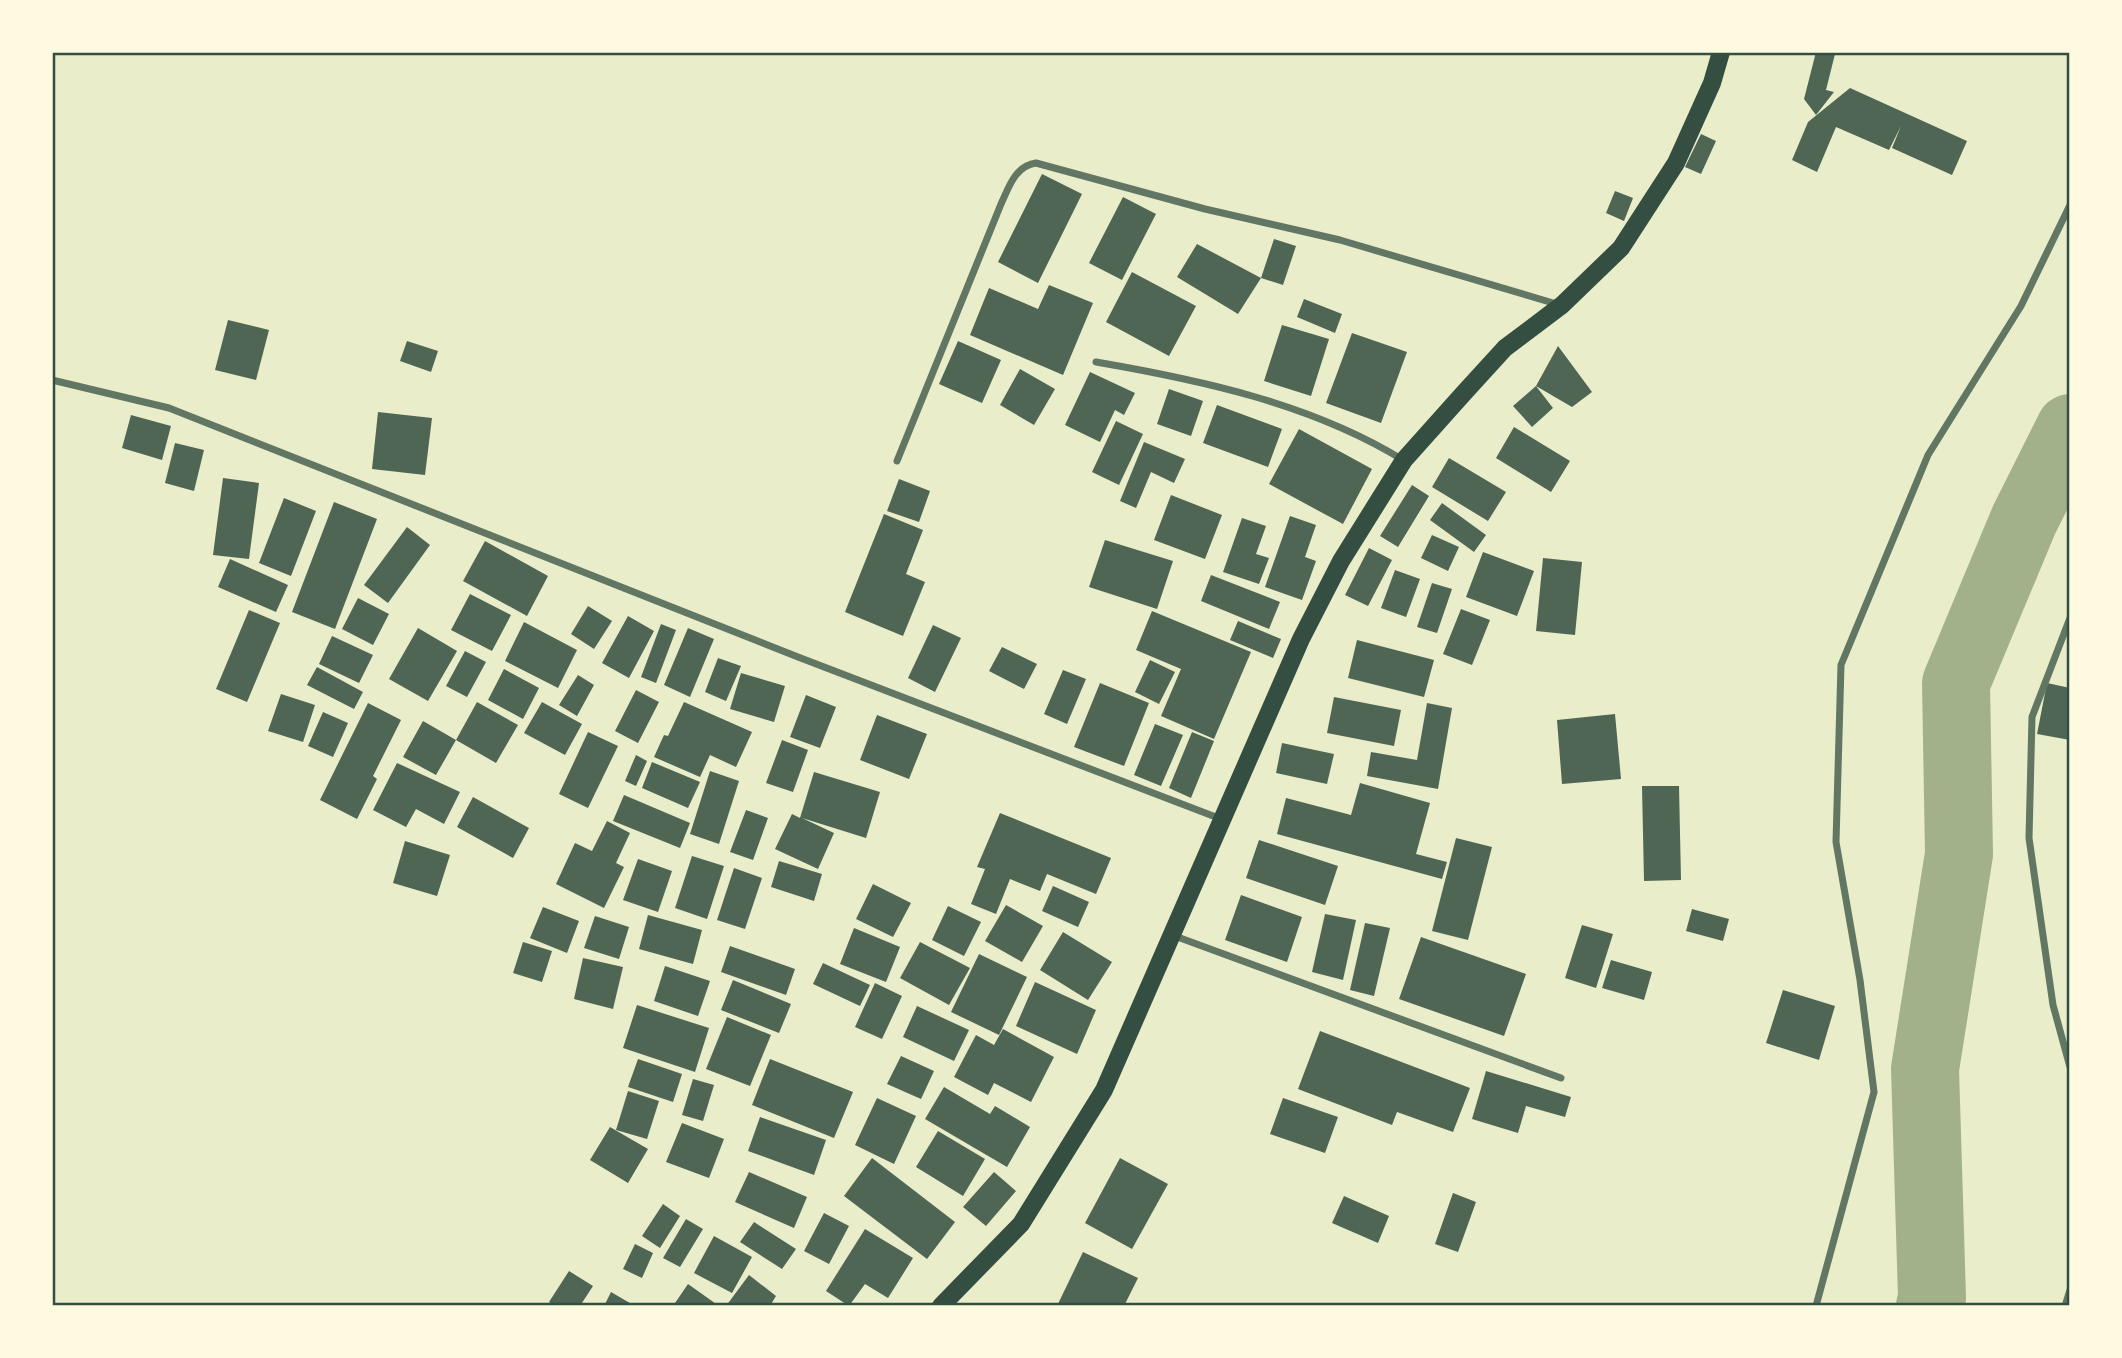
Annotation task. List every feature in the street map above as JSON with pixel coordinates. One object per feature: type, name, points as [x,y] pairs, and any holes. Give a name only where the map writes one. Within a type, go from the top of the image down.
[{"type":"main road","points":[[941,1306],[1021,1224],[1104,1090],[1301,639],[1341,561],[1404,460],[1505,348],[1562,305],[1621,248],[1676,163],[1712,83],[1721,52]]},
{"type":"street","points":[[897,461],[1001,204],[1016,173],[1028,164],[1036,163],[1205,209],[1340,240],[1562,305]]},
{"type":"street","points":[[1816,1306],[1874,1092],[1860,980],[1836,842],[1841,665],[1928,455],[2021,306],[2070,205]]},
{"type":"street","points":[[1096,362],[1184,377],[1285,408],[1366,437],[1404,460]]},
{"type":"street","points":[[52,380],[169,408],[798,657],[1222,819]]},
{"type":"street","points":[[2070,618],[2032,717],[2029,838],[2053,1005],[2070,1067]]},
{"type":"street","points":[[1172,934],[1561,1077]]},
{"type":"street","points":[[2065,1306],[2070,1290]]},
{"type":"building","points":[[1816,52],[1835,54],[1826,90],[1834,92],[1816,115],[1804,99]]},
{"type":"building","points":[[1850,88],[1967,141],[1952,175],[1892,148],[1901,126],[1889,150],[1836,127],[1817,172],[1792,160],[1808,122]]},
{"type":"building","points":[[1701,134],[1716,141],[1701,174],[1685,167]]},
{"type":"building","points":[[1042,174],[1082,194],[1038,283],[998,262]]},
{"type":"building","points":[[1615,191],[1633,198],[1624,221],[1606,213]]},
{"type":"building","points":[[1123,197],[1156,214],[1122,280],[1089,263]]},
{"type":"building","points":[[1274,239],[1296,246],[1283,285],[1261,278]]},
{"type":"building","points":[[1197,244],[1261,278],[1238,314],[1177,277]]},
{"type":"building","points":[[1132,272],[1196,306],[1169,356],[1106,322]]},
{"type":"building","points":[[1049,285],[1093,303],[1063,375],[970,335],[989,288],[1038,309]]},
{"type":"building","points":[[1304,299],[1342,314],[1335,333],[1297,317]]},
{"type":"building","points":[[228,320],[269,330],[256,380],[215,370]]},
{"type":"building","points":[[1282,325],[1329,339],[1311,396],[1264,381]]},
{"type":"building","points":[[1352,333],[1407,352],[1381,423],[1326,403]]},
{"type":"building","points":[[407,341],[438,351],[431,372],[400,361]]},
{"type":"building","points":[[958,341],[1001,360],[982,403],[939,384]]},
{"type":"building","points":[[1558,346],[1592,392],[1572,407],[1536,386]]},
{"type":"building","points":[[1020,369],[1055,389],[1034,425],[1000,405]]},
{"type":"building","points":[[1090,372],[1135,393],[1124,415],[1115,410],[1100,442],[1065,425]]},
{"type":"building","points":[[1536,386],[1553,408],[1532,427],[1513,406]]},
{"type":"building","points":[[1169,389],[1203,401],[1191,436],[1157,424]]},
{"type":"building","points":[[1217,405],[1282,429],[1268,467],[1203,443]]},
{"type":"building","points":[[378,412],[432,418],[425,475],[372,469]]},
{"type":"building","points":[[131,415],[171,426],[162,460],[122,448]]},
{"type":"building","points":[[1116,421],[1143,434],[1119,485],[1092,472]]},
{"type":"building","points":[[1514,427],[1570,461],[1551,492],[1496,458]]},
{"type":"building","points":[[1299,429],[1372,469],[1343,524],[1269,484]]},
{"type":"building","points":[[1144,442],[1185,459],[1174,483],[1151,472],[1136,508],[1120,501]]},
{"type":"building","points":[[175,443],[204,450],[194,491],[165,483]]},
{"type":"building","points":[[1449,458],[1506,492],[1488,521],[1432,487]]},
{"type":"building","points":[[223,478],[259,483],[249,559],[213,555]]},
{"type":"building","points":[[899,479],[930,491],[919,522],[887,511]]},
{"type":"building","points":[[1412,485],[1429,496],[1398,547],[1380,536]]},
{"type":"building","points":[[1171,495],[1222,515],[1205,559],[1154,540]]},
{"type":"building","points":[[284,498],[316,511],[291,576],[259,563]]},
{"type":"building","points":[[334,502],[377,519],[335,629],[292,612]]},
{"type":"building","points":[[1442,503],[1486,535],[1474,552],[1430,520]]},
{"type":"building","points":[[884,514],[923,530],[906,574],[925,582],[903,636],[845,612]]},
{"type":"building","points":[[1290,516],[1316,525],[1305,557],[1316,561],[1302,600],[1265,587]]},
{"type":"building","points":[[1242,518],[1266,526],[1256,554],[1269,558],[1259,584],[1223,572]]},
{"type":"building","points":[[407,527],[430,545],[388,603],[364,585]]},
{"type":"building","points":[[1432,535],[1459,547],[1448,571],[1421,558]]},
{"type":"building","points":[[1105,540],[1173,561],[1157,609],[1089,587]]},
{"type":"building","points":[[485,541],[548,576],[527,616],[463,581]]},
{"type":"building","points":[[1369,548],[1392,560],[1368,606],[1345,595]]},
{"type":"building","points":[[1483,552],[1534,571],[1517,616],[1466,597]]},
{"type":"building","points":[[1543,558],[1582,562],[1575,635],[1536,631]]},
{"type":"building","points":[[230,559],[288,585],[276,612],[218,587]]},
{"type":"building","points":[[1395,570],[1420,579],[1406,617],[1381,608]]},
{"type":"building","points":[[1211,575],[1280,602],[1269,629],[1201,601]]},
{"type":"building","points":[[1432,583],[1452,589],[1437,633],[1417,627]]},
{"type":"building","points":[[470,594],[511,615],[492,651],[451,630]]},
{"type":"building","points":[[358,598],[389,614],[373,645],[342,629]]},
{"type":"building","points":[[588,606],[612,621],[594,649],[571,634]]},
{"type":"building","points":[[1461,609],[1490,620],[1472,665],[1443,654]]},
{"type":"building","points":[[249,610],[280,623],[247,702],[216,689]]},
{"type":"building","points":[[1152,611],[1251,652],[1214,739],[1161,716],[1181,669],[1136,650]]},
{"type":"building","points":[[628,616],[654,631],[629,678],[602,663]]},
{"type":"building","points":[[1238,621],[1281,639],[1273,658],[1230,640]]},
{"type":"building","points":[[524,622],[577,650],[558,688],[505,661]]},
{"type":"building","points":[[661,624],[676,630],[656,683],[641,677]]},
{"type":"building","points":[[933,625],[961,638],[935,692],[908,678]]},
{"type":"building","points":[[418,628],[457,651],[428,701],[389,679]]},
{"type":"building","points":[[688,628],[714,639],[690,697],[664,685]]},
{"type":"building","points":[[332,636],[373,655],[359,683],[319,664]]},
{"type":"building","points":[[1357,640],[1434,660],[1424,697],[1348,678]]},
{"type":"building","points":[[1002,647],[1037,664],[1024,689],[989,671]]},
{"type":"building","points":[[465,651],[486,662],[467,697],[446,686]]},
{"type":"building","points":[[718,658],[741,666],[726,701],[705,692]]},
{"type":"building","points":[[1150,660],[1175,672],[1159,704],[1135,692]]},
{"type":"building","points":[[317,667],[363,692],[354,709],[307,685]]},
{"type":"building","points":[[504,669],[539,688],[523,719],[488,700]]},
{"type":"building","points":[[1063,670],[1086,679],[1067,724],[1044,714]]},
{"type":"building","points":[[741,673],[785,686],[774,722],[730,709]]},
{"type":"building","points":[[578,675],[594,685],[577,716],[559,705]]},
{"type":"building","points":[[1100,683],[1149,703],[1124,766],[1074,747]]},
{"type":"building","points":[[2047,683],[2070,688],[2070,740],[2037,734]]},
{"type":"building","points":[[636,690],[659,702],[638,743],[615,731]]},
{"type":"building","points":[[281,694],[315,705],[303,742],[268,731]]},
{"type":"building","points":[[806,695],[836,707],[820,748],[790,737]]},
{"type":"building","points":[[1334,697],[1401,710],[1394,746],[1327,733]]},
{"type":"building","points":[[477,702],[518,725],[496,763],[456,740]]},
{"type":"building","points":[[542,702],[582,724],[565,755],[524,733]]},
{"type":"building","points":[[684,702],[752,732],[736,767],[710,755],[700,777],[654,757],[664,735],[668,736]]},
{"type":"building","points":[[368,703],[401,720],[373,776],[377,779],[357,819],[320,800]]},
{"type":"building","points":[[1427,703],[1452,708],[1438,789],[1367,776],[1371,752],[1417,760]]},
{"type":"building","points":[[323,712],[348,723],[333,757],[308,746]]},
{"type":"building","points":[[1615,714],[1621,779],[1562,784],[1557,720]]},
{"type":"building","points":[[877,715],[927,734],[909,779],[860,760]]},
{"type":"building","points":[[423,721],[456,740],[436,775],[403,757]]},
{"type":"building","points":[[1155,724],[1183,735],[1161,786],[1134,775]]},
{"type":"building","points":[[588,732],[618,746],[588,808],[559,794]]},
{"type":"building","points":[[1192,732],[1214,741],[1191,798],[1169,788]]},
{"type":"building","points":[[782,740],[808,750],[793,792],[766,783]]},
{"type":"building","points":[[1282,743],[1334,754],[1327,784],[1276,773]]},
{"type":"building","points":[[636,755],[647,761],[636,786],[625,781]]},
{"type":"building","points":[[652,762],[700,782],[688,808],[642,788]]},
{"type":"building","points":[[397,763],[460,792],[444,824],[416,809],[406,827],[373,810]]},
{"type":"building","points":[[710,771],[739,781],[719,844],[690,834]]},
{"type":"building","points":[[814,772],[880,792],[866,838],[802,818],[834,833],[818,869],[775,849],[792,814],[800,818]]},
{"type":"building","points":[[1360,783],[1430,803],[1416,854],[1447,862],[1442,879],[1277,834],[1286,798],[1351,815]]},
{"type":"building","points":[[1642,786],[1679,786],[1681,880],[1644,881]]},
{"type":"building","points":[[624,795],[690,823],[680,848],[613,821]]},
{"type":"building","points":[[473,797],[529,828],[513,858],[457,827]]},
{"type":"building","points":[[746,810],[768,818],[753,860],[730,852]]},
{"type":"building","points":[[1000,813],[1111,858],[1096,894],[1047,874],[1040,891],[1010,879],[996,914],[971,904],[985,869],[977,867]]},
{"type":"building","points":[[607,821],[630,833],[616,863],[624,867],[604,908],[556,884],[575,843],[592,851]]},
{"type":"building","points":[[1456,838],[1492,847],[1468,940],[1432,931]]},
{"type":"building","points":[[1259,840],[1338,866],[1325,905],[1246,878]]},
{"type":"building","points":[[405,841],[450,855],[437,896],[393,883]]},
{"type":"building","points":[[692,856],[724,866],[707,919],[675,908]]},
{"type":"building","points":[[638,859],[672,871],[658,912],[623,900]]},
{"type":"building","points":[[779,861],[822,874],[814,901],[771,887]]},
{"type":"building","points":[[734,868],[762,878],[745,929],[717,920]]},
{"type":"building","points":[[873,884],[911,903],[893,937],[856,919]]},
{"type":"building","points":[[1053,886],[1089,902],[1078,927],[1042,911]]},
{"type":"building","points":[[1241,895],[1302,917],[1287,962],[1225,940]]},
{"type":"building","points":[[1006,905],[1043,926],[1022,962],[985,941]]},
{"type":"building","points":[[948,906],[981,922],[964,956],[932,940]]},
{"type":"building","points":[[543,907],[579,921],[567,953],[530,938]]},
{"type":"building","points":[[1692,909],[1729,919],[1723,941],[1686,931]]},
{"type":"building","points":[[1325,914],[1356,920],[1343,980],[1312,972]]},
{"type":"building","points":[[648,915],[702,930],[693,964],[639,949]]},
{"type":"building","points":[[595,916],[629,927],[619,959],[584,948]]},
{"type":"building","points":[[1365,923],[1390,928],[1374,996],[1350,990]]},
{"type":"building","points":[[1582,925],[1613,934],[1596,988],[1565,978]]},
{"type":"building","points":[[854,928],[900,947],[886,982],[840,964]]},
{"type":"building","points":[[1063,932],[1112,962],[1088,1000],[1040,970]]},
{"type":"building","points":[[1421,937],[1526,974],[1504,1036],[1399,999]]},
{"type":"building","points":[[523,942],[552,951],[542,982],[513,973]]},
{"type":"building","points":[[920,942],[970,968],[949,1005],[900,978]]},
{"type":"building","points":[[730,946],[795,969],[786,995],[721,972]]},
{"type":"building","points":[[979,954],[1027,977],[999,1035],[951,1012]]},
{"type":"building","points":[[583,958],[623,967],[613,1009],[574,999]]},
{"type":"building","points":[[1611,960],[1652,972],[1644,1000],[1602,988]]},
{"type":"building","points":[[823,963],[870,985],[860,1006],[813,984]]},
{"type":"building","points":[[665,966],[710,981],[698,1016],[654,1001]]},
{"type":"building","points":[[733,980],[791,1004],[779,1033],[721,1010]]},
{"type":"building","points":[[1035,982],[1096,1010],[1077,1054],[1016,1026]]},
{"type":"building","points":[[875,983],[902,996],[882,1039],[855,1027]]},
{"type":"building","points":[[1783,990],[1835,1006],[1819,1060],[1766,1043]]},
{"type":"building","points":[[637,1005],[709,1028],[695,1072],[623,1048]]},
{"type":"building","points":[[917,1006],[969,1030],[954,1061],[903,1037]]},
{"type":"building","points":[[727,1017],[771,1035],[750,1086],[706,1069]]},
{"type":"building","points":[[1003,1029],[1054,1057],[1031,1102],[994,1083],[988,1095],[954,1077],[976,1035],[994,1045]]},
{"type":"building","points":[[1320,1031],[1470,1088],[1453,1132],[1397,1112],[1392,1125],[1298,1089]]},
{"type":"building","points":[[901,1056],[934,1071],[921,1099],[887,1084]]},
{"type":"building","points":[[638,1059],[682,1074],[673,1102],[628,1087]]},
{"type":"building","points":[[770,1059],[853,1092],[834,1138],[752,1105]]},
{"type":"building","points":[[1486,1071],[1571,1097],[1565,1117],[1526,1106],[1518,1133],[1472,1119]]},
{"type":"building","points":[[693,1079],[714,1085],[703,1121],[682,1115]]},
{"type":"building","points":[[944,1087],[990,1114],[995,1106],[1030,1127],[1007,1167],[925,1119]]},
{"type":"building","points":[[628,1091],[659,1101],[647,1139],[616,1130]]},
{"type":"building","points":[[877,1098],[916,1116],[894,1164],[855,1145]]},
{"type":"building","points":[[1283,1098],[1338,1117],[1325,1153],[1270,1134]]},
{"type":"building","points":[[760,1117],[826,1140],[814,1175],[748,1151]]},
{"type":"building","points":[[682,1123],[724,1139],[709,1178],[666,1162]]},
{"type":"building","points":[[610,1127],[648,1149],[628,1183],[590,1160]]},
{"type":"building","points":[[938,1131],[985,1159],[963,1196],[916,1167]]},
{"type":"building","points":[[872,1158],[955,1222],[927,1259],[844,1196]]},
{"type":"building","points":[[1120,1158],[1168,1184],[1132,1249],[1085,1223]]},
{"type":"building","points":[[749,1172],[807,1197],[794,1228],[735,1202]]},
{"type":"building","points":[[994,1172],[1016,1191],[986,1226],[963,1207]]},
{"type":"building","points":[[1453,1193],[1476,1202],[1458,1252],[1435,1244]]},
{"type":"building","points":[[1344,1196],[1389,1216],[1378,1243],[1332,1223]]},
{"type":"building","points":[[663,1204],[680,1216],[660,1248],[642,1236]]},
{"type":"building","points":[[824,1213],[849,1226],[829,1264],[804,1251]]},
{"type":"building","points":[[686,1219],[703,1229],[680,1267],[663,1258]]},
{"type":"building","points":[[754,1222],[796,1249],[782,1269],[740,1242]]},
{"type":"building","points":[[865,1229],[913,1258],[888,1298],[865,1284],[849,1306],[826,1291]]},
{"type":"building","points":[[714,1236],[752,1257],[732,1293],[694,1273]]},
{"type":"building","points":[[635,1244],[653,1253],[642,1278],[623,1269]]},
{"type":"building","points":[[1083,1252],[1138,1278],[1124,1306],[1057,1306]]},
{"type":"building","points":[[569,1271],[593,1286],[580,1306],[554,1306],[549,1302]]},
{"type":"building","points":[[749,1275],[776,1296],[770,1306],[726,1306]]},
{"type":"building","points":[[688,1284],[719,1306],[673,1306]]},
{"type":"building","points":[[611,1292],[635,1306],[604,1306]]},
{"type":"waterway","points":[[1930,1306],[1932,1298],[1925,1069],[1959,854],[1956,683],[2024,520],[2070,428]]}]
